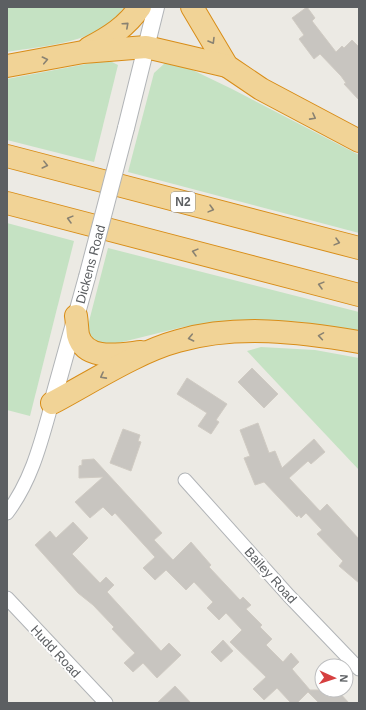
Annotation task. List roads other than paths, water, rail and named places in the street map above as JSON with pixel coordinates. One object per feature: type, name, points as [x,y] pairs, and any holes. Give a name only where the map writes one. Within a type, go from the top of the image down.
[{"type":"highway","points":[[83,52],[117,33],[130,22],[140,7]]},
{"type":"highway","points":[[192,7],[227,66]]},
{"type":"highway","points":[[7,66],[83,52],[146,47],[227,66],[261,89],[359,141]]},
{"type":"highway","name":"N2","points":[[7,156],[359,248]]},
{"type":"highway","points":[[7,203],[359,295]]},
{"type":"highway","points":[[76,316],[78,336],[88,349],[101,354],[150,351]]},
{"type":"highway","points":[[52,403],[150,351],[178,341],[208,334],[255,330],[302,333],[359,342]]},
{"type":"street","name":"Dickens Road","points":[[7,514],[16,502],[33,467],[52,403],[87,277],[156,7]]},
{"type":"street","name":"Bailey Road","points":[[185,480],[289,596],[359,669]]},
{"type":"street","name":"Hudd Road","points":[[7,598],[106,703]]}]
